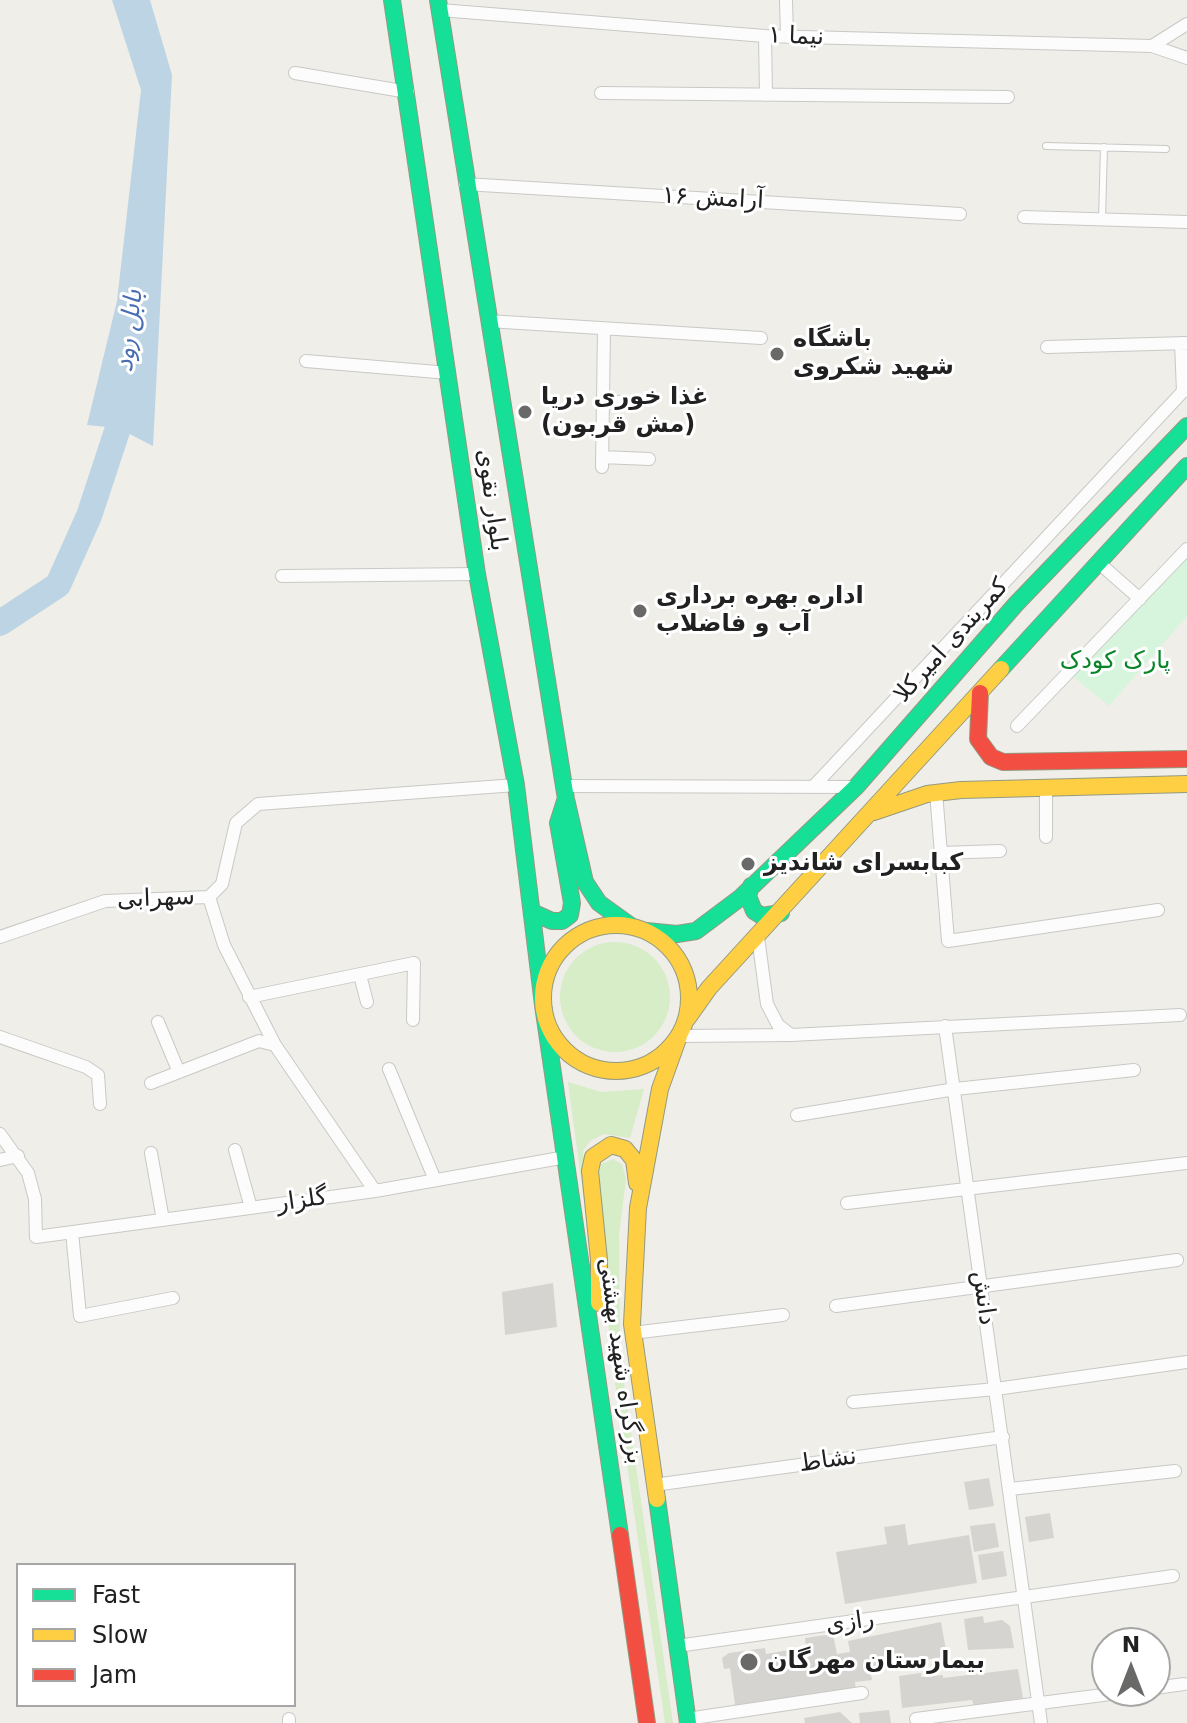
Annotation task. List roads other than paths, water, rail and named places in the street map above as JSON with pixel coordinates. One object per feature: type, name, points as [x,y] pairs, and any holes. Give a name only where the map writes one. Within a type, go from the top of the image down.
[{"type":"main road","name":"بلوار نقوی","points":[[392,0],[477,574],[516,785],[543,1005]]},
{"type":"main road","name":"بلوار نقوی","points":[[439,5],[465,184],[566,792],[585,882],[599,903],[639,928]]},
{"type":"main road","name":"کمربندی امیرکلا","points":[[639,928],[677,934],[696,931],[714,920],[856,787],[1016,604],[1187,426]]},
{"type":"main road","points":[[687,1019],[690,1001],[683,967],[662,940],[639,928],[597,927],[567,944],[547,972],[543,1005],[547,1023],[568,1053],[600,1069],[637,1068],[668,1050],[709,988],[874,812],[1187,466]]},
{"type":"main road","points":[[980,692],[976,721],[978,739],[991,757],[1003,762],[1187,759]]},
{"type":"main road","points":[[874,812],[936,792],[1187,784]]},
{"type":"main road","points":[[532,912],[552,921],[562,921],[570,915],[572,903],[558,823],[566,792]]},
{"type":"main road","points":[[751,886],[748,896],[754,911],[762,916],[781,913]]},
{"type":"main road","name":"بزرگراه شهید بهشتی","points":[[543,1005],[599,1373],[647,1723]]},
{"type":"main road","name":"بزرگراه شهید بهشتی","points":[[679,1036],[660,1089],[638,1208],[632,1333],[687,1721]]},
{"type":"main road","points":[[599,1373],[599,1260],[590,1171],[593,1157],[604,1147],[618,1146],[630,1154],[637,1178],[638,1208]]},
{"type":"street","points":[[786,0],[787,37]]},
{"type":"street","name":"نیما ۱","points":[[439,5],[765,36],[1152,46],[1187,58]]},
{"type":"street","points":[[1152,46],[1187,24]]},
{"type":"street","points":[[765,36],[766,95]]},
{"type":"street","points":[[295,73],[408,92]]},
{"type":"street","points":[[601,93],[1008,97]]},
{"type":"street","name":"آرامش ۱۶","points":[[465,184],[960,214]]},
{"type":"street","points":[[1024,217],[1187,222]]},
{"type":"street","points":[[488,321],[604,331],[761,338]]},
{"type":"street","points":[[604,331],[602,462],[649,459]]},
{"type":"street","points":[[813,787],[1185,390],[1184,343],[1047,347]]},
{"type":"street","points":[[306,361],[449,373]]},
{"type":"street","points":[[603,401],[638,403]]},
{"type":"street","points":[[1017,726],[1187,549]]},
{"type":"street","points":[[1099,563],[1140,599]]},
{"type":"street","points":[[282,576],[477,574]]},
{"type":"street","points":[[999,590],[1016,604]]},
{"type":"street","points":[[933,659],[953,675]]},
{"type":"street","name":"سهرابی","points":[[0,937],[105,901],[209,897],[222,884],[236,823],[258,804],[516,785]]},
{"type":"street","points":[[566,792],[856,787]]},
{"type":"street","points":[[1046,787],[1046,837]]},
{"type":"street","points":[[936,792],[948,941],[1158,910]]},
{"type":"street","points":[[941,853],[1000,851]]},
{"type":"street","points":[[209,897],[224,945],[275,1045],[375,1191]]},
{"type":"street","points":[[758,937],[767,1004],[778,1025],[791,1035]]},
{"type":"street","points":[[249,997],[414,963],[413,1020]]},
{"type":"street","points":[[360,975],[367,1002]]},
{"type":"street","points":[[679,1036],[791,1035],[1180,1015]]},
{"type":"street","points":[[158,1022],[178,1070]]},
{"type":"street","name":"دانش","points":[[945,1026],[1041,1723]]},
{"type":"street","points":[[0,1037],[86,1067],[98,1075],[100,1104]]},
{"type":"street","points":[[151,1083],[259,1041],[275,1045]]},
{"type":"street","points":[[389,1069],[435,1180]]},
{"type":"street","points":[[797,1115],[955,1089],[1134,1070]]},
{"type":"street","points":[[0,1134],[18,1156],[0,1160]]},
{"type":"street","points":[[235,1150],[251,1208]]},
{"type":"street","points":[[151,1153],[163,1220]]},
{"type":"street","name":"گلزار","points":[[18,1156],[28,1173],[35,1199],[36,1237],[375,1191],[566,1157]]},
{"type":"street","points":[[847,1203],[1187,1163]]},
{"type":"street","points":[[72,1232],[80,1316],[173,1298]]},
{"type":"street","points":[[836,1306],[1177,1260]]},
{"type":"street","points":[[632,1333],[783,1315]]},
{"type":"street","points":[[853,1402],[996,1389],[1187,1362]]},
{"type":"street","name":"نشاط","points":[[654,1485],[1003,1437]]},
{"type":"street","points":[[1010,1489],[1175,1471]]},
{"type":"street","name":"رازی","points":[[677,1646],[1173,1576]]},
{"type":"street","points":[[1171,1686],[1184,1684]]},
{"type":"street","points":[[687,1721],[862,1693]]},
{"type":"street","points":[[916,1719],[1091,1697]]},
{"type":"lane","points":[[1046,146],[1166,149]]},
{"type":"lane","points":[[1102,219],[1104,147]]},
{"type":"water","points":[[112,0],[150,0],[172,75],[153,446],[118,428],[87,425],[117,301],[141,90]]},
{"type":"waterway","name":"بابل رود","points":[[0,623],[58,585],[89,516],[118,428],[121,393]]},
{"type":"place","name":"باشگاه شهید شکروی","points":[[777,354]]},
{"type":"place","name":"غذا خوری دریا (مش قربون)","points":[[525,412]]},
{"type":"place","name":"اداره بهره برداری آب و فاضلاب","points":[[640,611]]},
{"type":"place","name":"کبابسرای شاندیز","points":[[748,864]]},
{"type":"place","name":"بیمارستان مهرگان","points":[[749,1662]]},
{"type":"park label","name":"پارک کودک","points":[[1115,662]]}]
